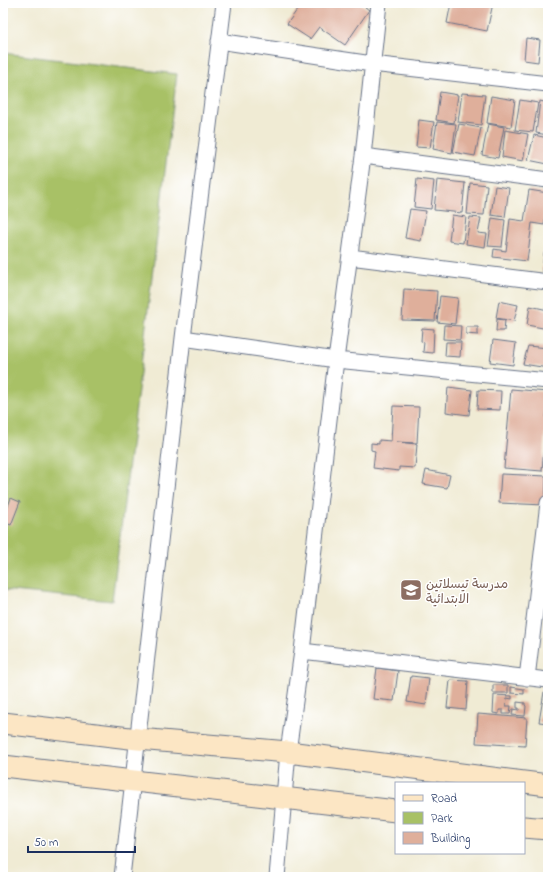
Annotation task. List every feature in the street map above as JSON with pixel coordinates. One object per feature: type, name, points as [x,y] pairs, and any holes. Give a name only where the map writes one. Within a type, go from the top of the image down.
[{"type":"main road","points":[[3,723],[138,739],[288,752],[524,782]]},
{"type":"main road","points":[[3,766],[395,811]]},
{"type":"main road","points":[[525,782],[548,785]]},
{"type":"main road","points":[[525,827],[548,830]]},
{"type":"street","points":[[122,877],[183,338],[224,3]]},
{"type":"street","points":[[277,877],[288,752],[302,651],[336,360],[363,156],[379,3]]},
{"type":"street","points":[[219,41],[372,64],[548,84]]},
{"type":"street","points":[[363,156],[548,180]]},
{"type":"street","points":[[350,257],[548,282]]},
{"type":"street","points":[[183,338],[336,360],[548,381]]},
{"type":"street","points":[[527,678],[548,503]]},
{"type":"street","points":[[302,651],[548,680]]},
{"type":"green space","points":[[3,53],[177,74],[112,601],[3,590]]},
{"type":"building","points":[[302,3],[360,3],[369,10],[345,45],[319,27],[310,39],[287,24]]},
{"type":"building","points":[[451,3],[493,3],[487,31],[447,23]]},
{"type":"building","points":[[526,38],[540,40],[538,62],[524,60]]},
{"type":"building","points":[[440,92],[458,95],[454,123],[436,120]]},
{"type":"building","points":[[462,93],[485,95],[481,125],[458,122]]},
{"type":"building","points":[[491,96],[515,100],[511,127],[487,123]]},
{"type":"building","points":[[520,100],[538,103],[533,132],[515,130]]},
{"type":"building","points":[[540,101],[548,103],[548,135],[536,133]]},
{"type":"building","points":[[419,120],[434,122],[430,148],[416,147]]},
{"type":"building","points":[[437,122],[456,124],[452,153],[433,149]]},
{"type":"building","points":[[459,124],[481,128],[475,156],[453,152]]},
{"type":"building","points":[[488,124],[504,127],[498,158],[482,155]]},
{"type":"building","points":[[505,130],[528,134],[523,161],[502,157]]},
{"type":"building","points":[[534,135],[548,138],[548,164],[528,160]]},
{"type":"building","points":[[417,179],[434,181],[431,209],[414,207]]},
{"type":"building","points":[[437,180],[465,183],[462,213],[434,210]]},
{"type":"building","points":[[470,183],[487,185],[484,215],[467,214]]},
{"type":"building","points":[[495,186],[509,188],[505,217],[491,215]]},
{"type":"building","points":[[529,190],[548,193],[548,205],[544,225],[532,223],[527,261],[493,257],[494,249],[506,251],[510,219],[524,221]]},
{"type":"building","points":[[410,209],[426,211],[421,241],[405,238]]},
{"type":"building","points":[[452,215],[466,217],[463,243],[449,241]]},
{"type":"building","points":[[470,217],[481,218],[478,233],[487,234],[485,247],[466,244]]},
{"type":"building","points":[[492,218],[505,220],[502,247],[488,246]]},
{"type":"building","points":[[544,253],[548,253],[548,272],[542,271]]},
{"type":"building","points":[[404,289],[437,291],[435,321],[402,320]]},
{"type":"building","points":[[440,296],[458,298],[455,324],[437,322]]},
{"type":"building","points":[[499,301],[518,305],[514,321],[496,318]]},
{"type":"building","points":[[530,306],[548,310],[548,329],[527,325]]},
{"type":"building","points":[[497,319],[505,320],[504,331],[496,331]]},
{"type":"building","points":[[444,325],[461,326],[460,340],[443,339]]},
{"type":"building","points":[[466,327],[478,327],[478,335],[466,334]]},
{"type":"building","points":[[422,328],[434,329],[433,353],[423,352],[424,342],[421,341]]},
{"type":"building","points":[[493,340],[516,343],[513,365],[490,362]]},
{"type":"building","points":[[446,342],[461,342],[460,357],[445,356]]},
{"type":"building","points":[[528,346],[548,348],[548,368],[523,364]]},
{"type":"building","points":[[448,387],[472,390],[469,415],[446,412]]},
{"type":"building","points":[[511,389],[548,392],[542,471],[504,468]]},
{"type":"building","points":[[478,390],[501,391],[500,410],[477,409]]},
{"type":"building","points":[[393,406],[419,407],[417,443],[396,442],[417,444],[415,468],[399,467],[399,471],[373,468],[375,451],[371,450],[371,443],[379,444],[379,440],[391,441]]},
{"type":"building","points":[[426,470],[450,475],[447,488],[423,484]]},
{"type":"building","points":[[501,474],[546,476],[545,505],[499,503]]},
{"type":"building","points":[[11,498],[20,502],[11,525],[3,522],[3,519]]},
{"type":"building","points":[[377,668],[398,671],[394,701],[373,699]]},
{"type":"building","points":[[411,676],[429,678],[426,705],[407,702]]},
{"type":"building","points":[[450,680],[468,681],[466,710],[447,708]]},
{"type":"building","points":[[493,685],[508,685],[508,693],[493,693]]},
{"type":"building","points":[[511,687],[524,689],[524,694],[511,693]]},
{"type":"building","points":[[544,692],[548,692],[548,723],[539,722]]},
{"type":"building","points":[[494,695],[512,696],[512,699],[507,698],[506,706],[511,706],[510,714],[503,714],[503,710],[499,710],[499,714],[493,713]]},
{"type":"building","points":[[517,702],[525,703],[525,716],[512,715],[513,709],[519,710],[519,708],[517,708]]},
{"type":"building","points":[[478,714],[527,718],[525,746],[476,743]]},
{"type":"place","name":"مدرسة تيسلاتين الابتدائية","points":[[411,590]]}]
